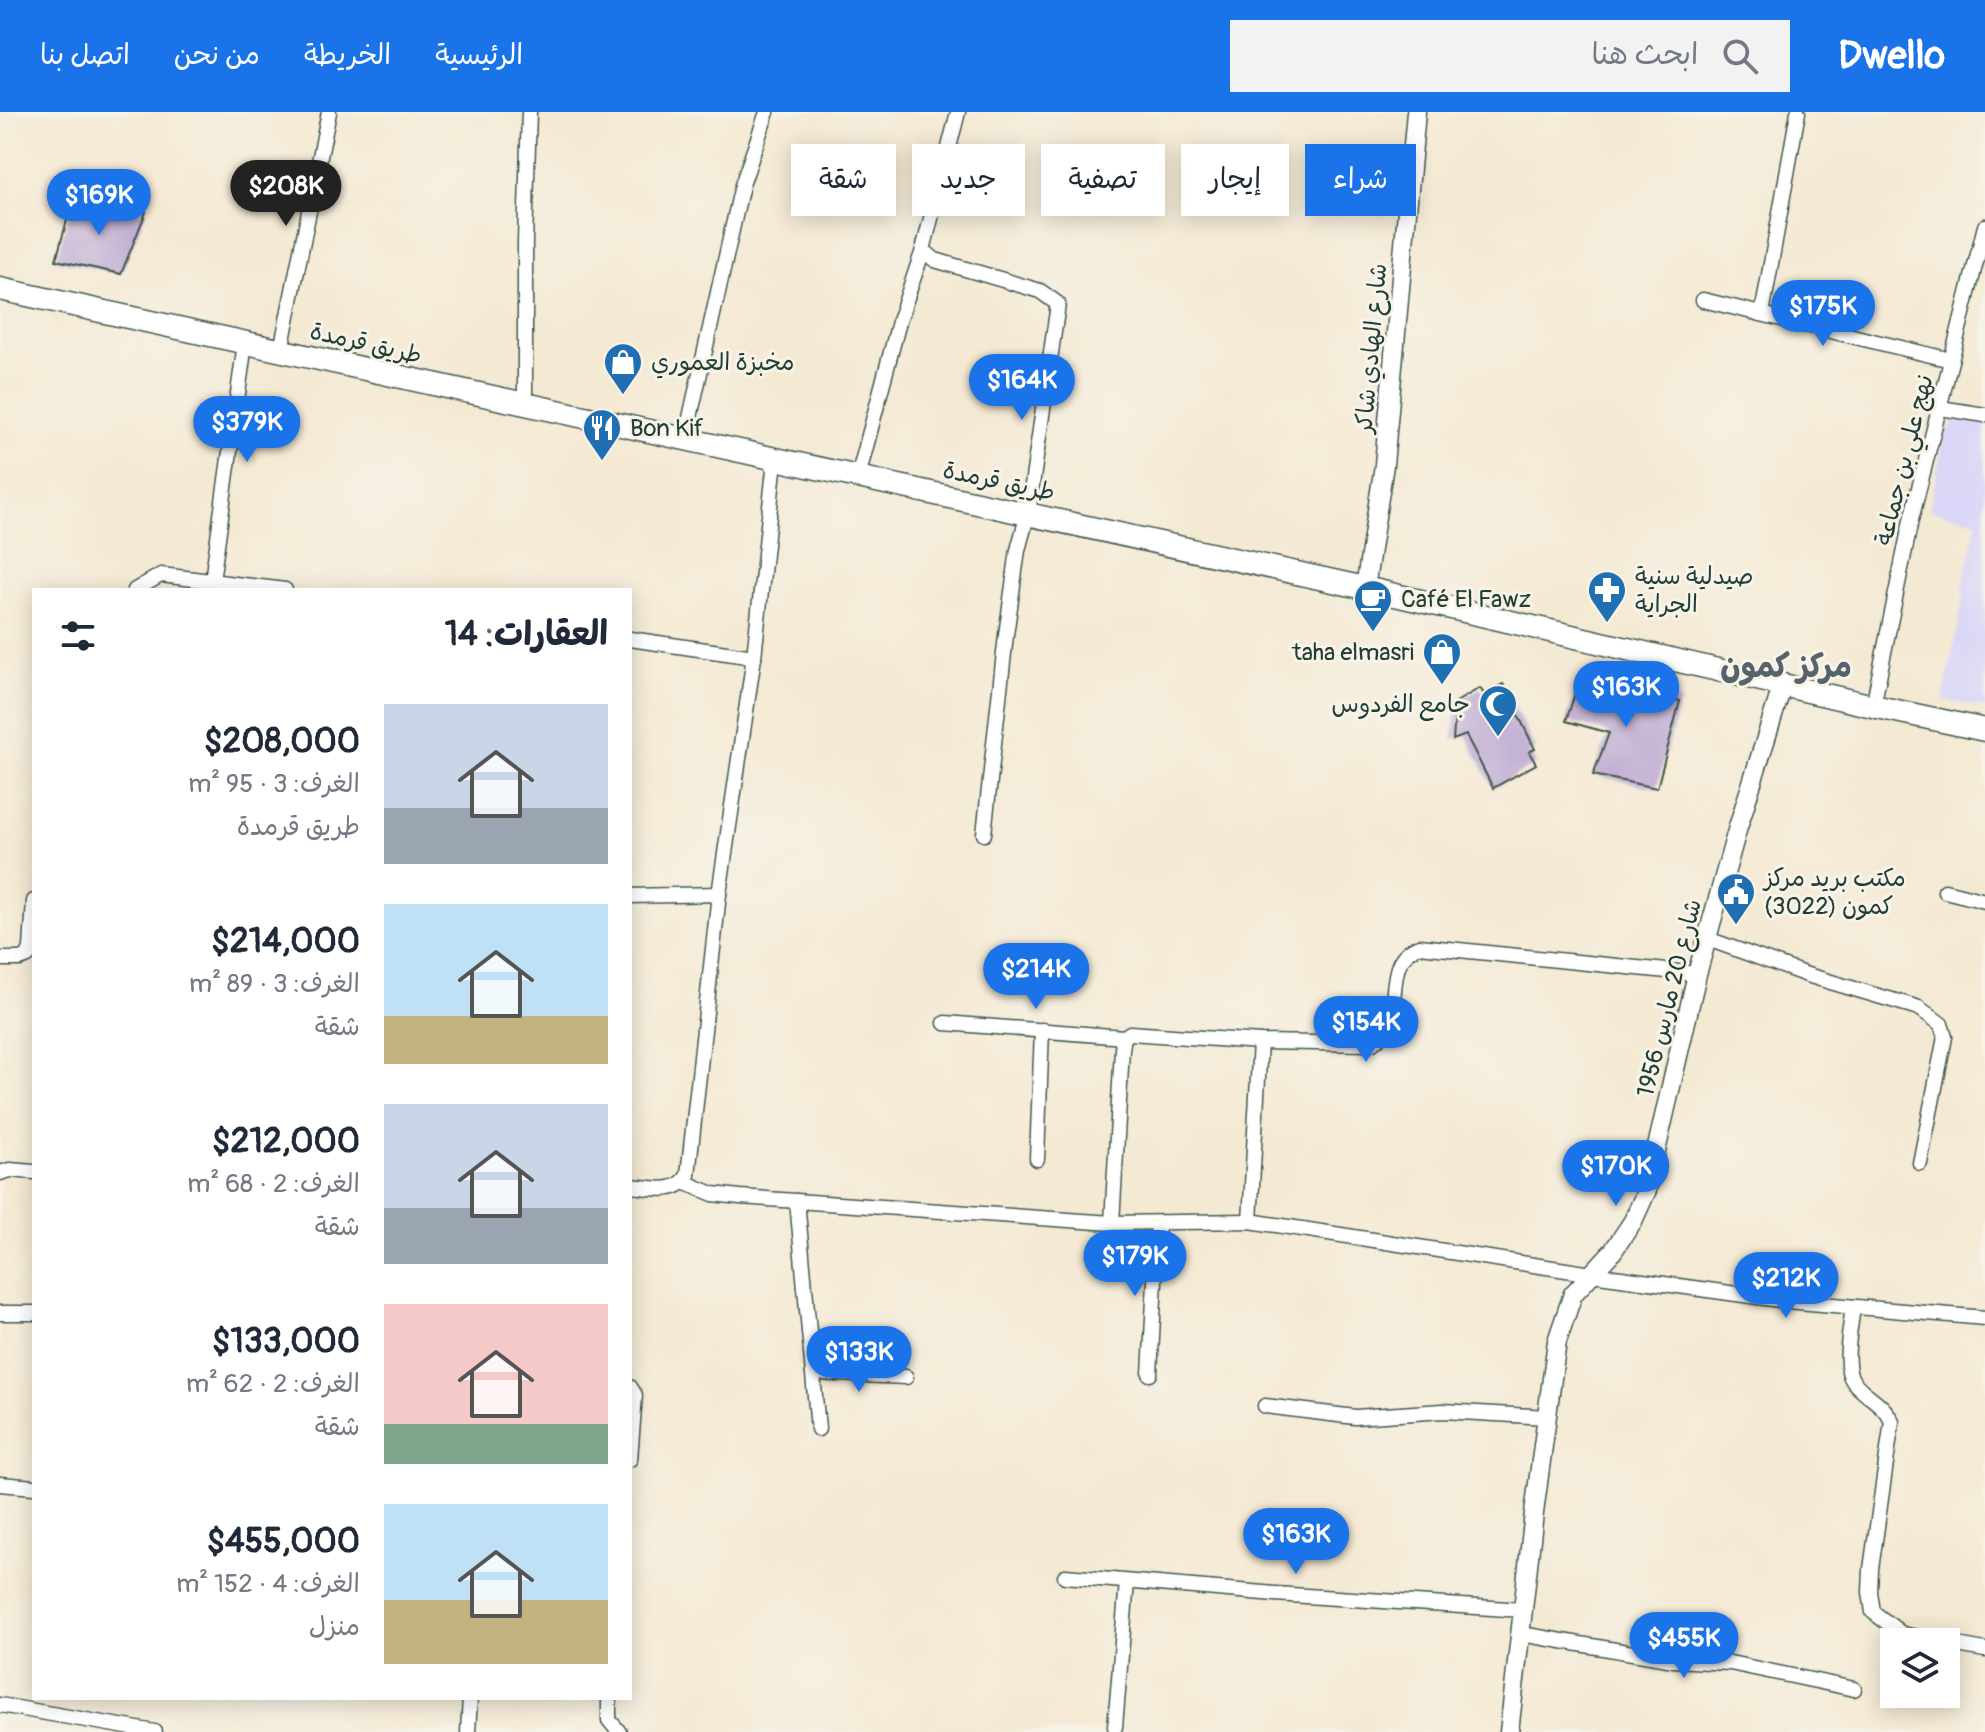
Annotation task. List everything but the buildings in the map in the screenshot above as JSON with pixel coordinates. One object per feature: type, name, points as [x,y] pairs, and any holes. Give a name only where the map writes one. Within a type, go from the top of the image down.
[{"type":"main road","name":"طريق قرمدة","points":[[0,289],[1028,513],[1985,730]]},
{"type":"street","points":[[281,350],[329,112]]},
{"type":"street","points":[[525,405],[529,112]]},
{"type":"street","points":[[685,440],[742,185],[767,112]]},
{"type":"street","points":[[858,477],[900,318],[923,250],[958,112]]},
{"type":"street","name":"شارع الهادي شاكر","points":[[1365,588],[1384,465],[1416,112]]},
{"type":"street","points":[[1762,314],[1798,112]]},
{"type":"street","name":"نهج علي بن جماعة","points":[[1873,706],[1911,520],[1985,226]]},
{"type":"street","points":[[923,250],[935,260],[1040,291],[1058,304],[1028,513],[1018,550],[1006,635],[984,834]]},
{"type":"street","points":[[1703,300],[1951,360]]},
{"type":"street","points":[[212,581],[245,343]]},
{"type":"street","points":[[1940,408],[1985,415]]},
{"type":"street","points":[[632,1186],[674,1189],[684,1182],[690,1162],[719,894],[754,657],[775,460]]},
{"type":"street","points":[[138,588],[161,575],[269,588]]},
{"type":"street","points":[[632,639],[754,657]]},
{"type":"street","name":"شارع 20 مارس 1956","points":[[1509,1732],[1557,1341],[1573,1294],[1633,1221],[1647,1190],[1697,974],[1738,827],[1783,684]]},
{"type":"street","points":[[1945,891],[1985,901]]},
{"type":"street","points":[[632,896],[719,894]]},
{"type":"street","points":[[0,959],[28,956],[32,932]]},
{"type":"street","points":[[1708,939],[1807,975],[1919,1008],[1941,1024],[1945,1037],[1920,1163]]},
{"type":"street","points":[[945,1023],[1124,1037],[1136,1031],[1260,1042],[1371,1044],[1382,1037],[1390,1023],[1400,959],[1407,950],[1419,946],[1697,974]]},
{"type":"street","points":[[1037,1159],[1042,1030]]},
{"type":"street","points":[[1112,1223],[1124,1037]]},
{"type":"street","points":[[1250,1221],[1260,1042]]},
{"type":"street","points":[[0,1173],[10,1170],[32,1172]]},
{"type":"street","points":[[684,1182],[713,1194],[1112,1223],[1250,1221],[1787,1301],[1985,1318]]},
{"type":"street","points":[[797,1201],[818,1429]]},
{"type":"street","points":[[1150,1374],[1158,1224]]},
{"type":"street","points":[[1853,1307],[1848,1370],[1854,1383],[1885,1407],[1892,1421],[1870,1592],[1873,1612],[1894,1628]]},
{"type":"street","points":[[0,1313],[32,1313]]},
{"type":"street","points":[[813,1373],[906,1377]]},
{"type":"street","points":[[632,1390],[635,1395],[632,1433]]},
{"type":"street","points":[[1265,1406],[1355,1417],[1451,1411],[1548,1417]]},
{"type":"street","points":[[0,1484],[32,1487]]},
{"type":"street","points":[[1065,1576],[1523,1610]]},
{"type":"street","points":[[1115,1727],[1127,1582]]},
{"type":"street","points":[[1521,1634],[1649,1656],[1730,1663],[1854,1689]]},
{"type":"street","points":[[1960,1645],[1985,1650]]},
{"type":"street","points":[[468,1732],[470,1700]]},
{"type":"street","points":[[609,1700],[609,1720],[619,1732]]},
{"type":"street","points":[[0,1705],[155,1732]]},
{"type":"shaded area","points":[[1959,420],[1985,424],[1985,708],[1943,700],[1964,594],[1962,588],[1978,521],[1929,510],[1946,430]]},
{"type":"place","name":"مخبزة العموري","points":[[623,396]]},
{"type":"place","name":"Bon Kif","points":[[602,462]]},
{"type":"place","name":"صيدلية سنية الجراية","points":[[1607,624]]},
{"type":"place","name":"Café El Fawz","points":[[1373,633]]},
{"type":"place","name":"taha elmasri","points":[[1442,686]]},
{"type":"place","name":"جامع الفردوس","points":[[1498,738]]},
{"type":"place","name":"مكتب بريد مركز كمون (3022)","points":[[1736,926]]},
{"type":"district","name":"مركز كمون","points":[[1786,666]]}]
